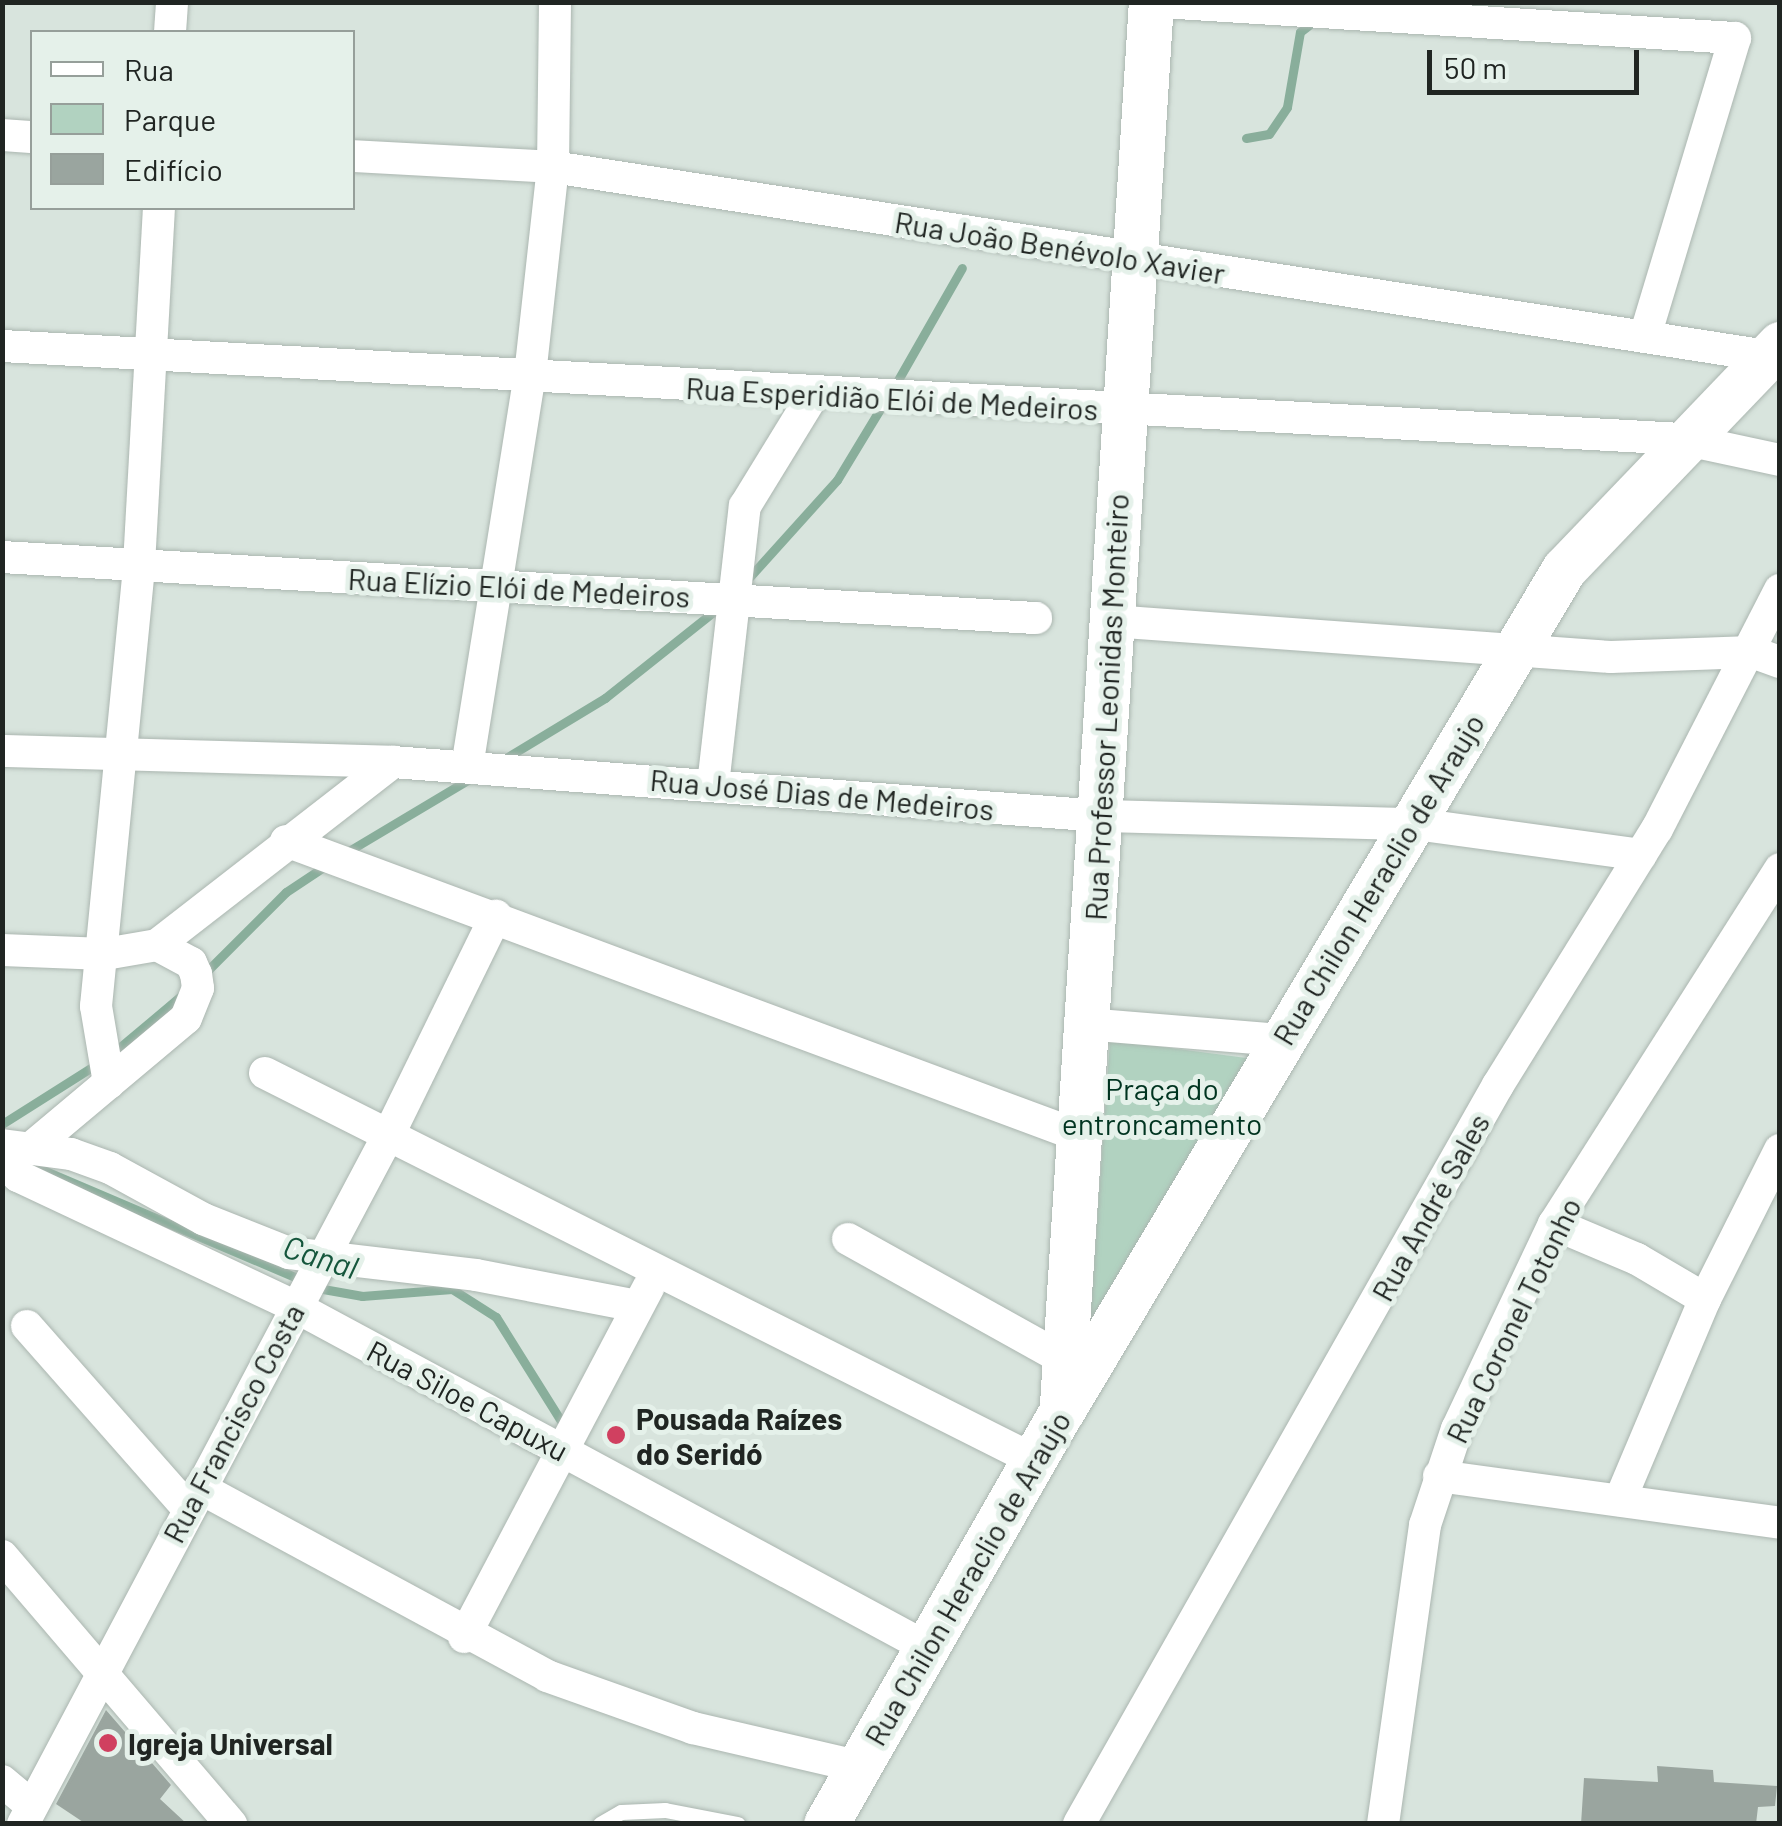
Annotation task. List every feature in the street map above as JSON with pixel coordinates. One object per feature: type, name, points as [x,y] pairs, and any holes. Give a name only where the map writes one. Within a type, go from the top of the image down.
[{"type":"main road","name":"Rua Professor Leonidas Monteiro","points":[[1062,1411],[1077,1134],[1102,816],[1130,258],[1152,2]]},
{"type":"main road","name":"Rua Chilon Heraclio de Araujo","points":[[826,1824],[1062,1411],[1282,1040],[1416,824],[1514,648],[1564,569],[1682,439],[1773,350]]},
{"type":"street","points":[[170,30],[172,2]]},
{"type":"street","points":[[467,768],[530,376],[553,167],[554,2]]},
{"type":"street","points":[[1162,2],[1735,38],[1645,336]]},
{"type":"street","points":[[2,134],[30,136]]},
{"type":"street","name":"Rua João Benévolo Xavier","points":[[355,156],[553,167],[1645,336],[1773,350]]},
{"type":"street","points":[[109,1083],[96,1006],[105,954],[118,758],[139,565],[158,210]]},
{"type":"street","name":"Rua Esperidião Elói de Medeiros","points":[[2,346],[813,394],[1682,439],[1780,460]]},
{"type":"street","points":[[713,785],[744,506],[813,394]]},
{"type":"street","name":"Rua Elízio Elói de Medeiros","points":[[2,557],[1036,618]]},
{"type":"street","name":"Rua André Sales","points":[[1079,1824],[1498,1085],[1766,657],[1780,590]]},
{"type":"street","points":[[1111,621],[1611,657],[1766,657]]},
{"type":"street","name":"Rua José Dias de Medeiros","points":[[2,752],[118,758],[392,762],[1102,816],[1416,824],[1640,855]]},
{"type":"street","points":[[2,950],[105,954],[157,944],[201,916],[286,841],[392,762]]},
{"type":"street","points":[[286,841],[1077,1134]]},
{"type":"street","name":"Rua Coronel Totonho","points":[[1383,1824],[1426,1525],[1439,1476],[1554,1224],[1780,868]]},
{"type":"street","name":"Rua Francisco Costa","points":[[28,1815],[98,1674],[390,1132],[496,916]]},
{"type":"street","points":[[12,1151],[163,1042],[195,1000],[190,963],[157,944]]},
{"type":"street","points":[[1086,1024],[1282,1040]]},
{"type":"street","points":[[265,1074],[660,1267],[1036,1461]]},
{"type":"street","points":[[1620,1500],[1705,1299],[1780,1150]]},
{"type":"street","points":[[12,1151],[110,1168],[251,1240],[318,1260],[476,1274],[637,1306]]},
{"type":"street","name":"Rua Siloe Capuxu","points":[[12,1151],[18,1176],[294,1306],[930,1648]]},
{"type":"street","points":[[1554,1224],[1637,1259],[1705,1299]]},
{"type":"street","points":[[848,1239],[1064,1358]]},
{"type":"street","points":[[464,1637],[660,1267]]},
{"type":"street","points":[[28,1326],[194,1499],[464,1637],[618,1704],[860,1767]]},
{"type":"street","points":[[1439,1476],[1780,1523]]},
{"type":"street","points":[[2,1556],[98,1674],[231,1824]]},
{"type":"street","points":[[2,1780],[28,1815]]},
{"type":"lane","points":[[600,1824],[622,1812],[665,1810],[738,1824]]},
{"type":"green space","name":"Praça do entroncamento","points":[[1110,1040],[1254,1059],[1089,1336]]},
{"type":"building","name":"Igreja Universal","points":[[106,1710],[171,1785],[160,1799],[187,1824],[86,1824],[56,1804]]},
{"type":"building","points":[[1657,1766],[1713,1770],[1714,1782],[1777,1786],[1775,1806],[1758,1807],[1756,1824],[1581,1824],[1584,1778],[1658,1782]]},
{"type":"waterway","points":[[1246,138],[1269,134],[1287,107],[1300,32],[1313,22]]},
{"type":"waterway","points":[[894,387],[962,268]]},
{"type":"waterway","points":[[746,581],[837,480],[883,404]]},
{"type":"waterway","points":[[506,758],[605,698],[717,609]]},
{"type":"waterway","points":[[342,855],[471,778]]},
{"type":"waterway","points":[[203,975],[286,892],[325,866]]},
{"type":"waterway","points":[[113,1053],[181,996]]},
{"type":"waterway","points":[[2,1124],[100,1062]]},
{"type":"waterway","name":"Canal","points":[[24,1162],[323,1289],[362,1296],[452,1289],[496,1317],[566,1429]]},
{"type":"place","name":"Pousada Raízes do Seridó","points":[[616,1435]]},
{"type":"place","name":"Igreja Universal","points":[[108,1743]]}]
